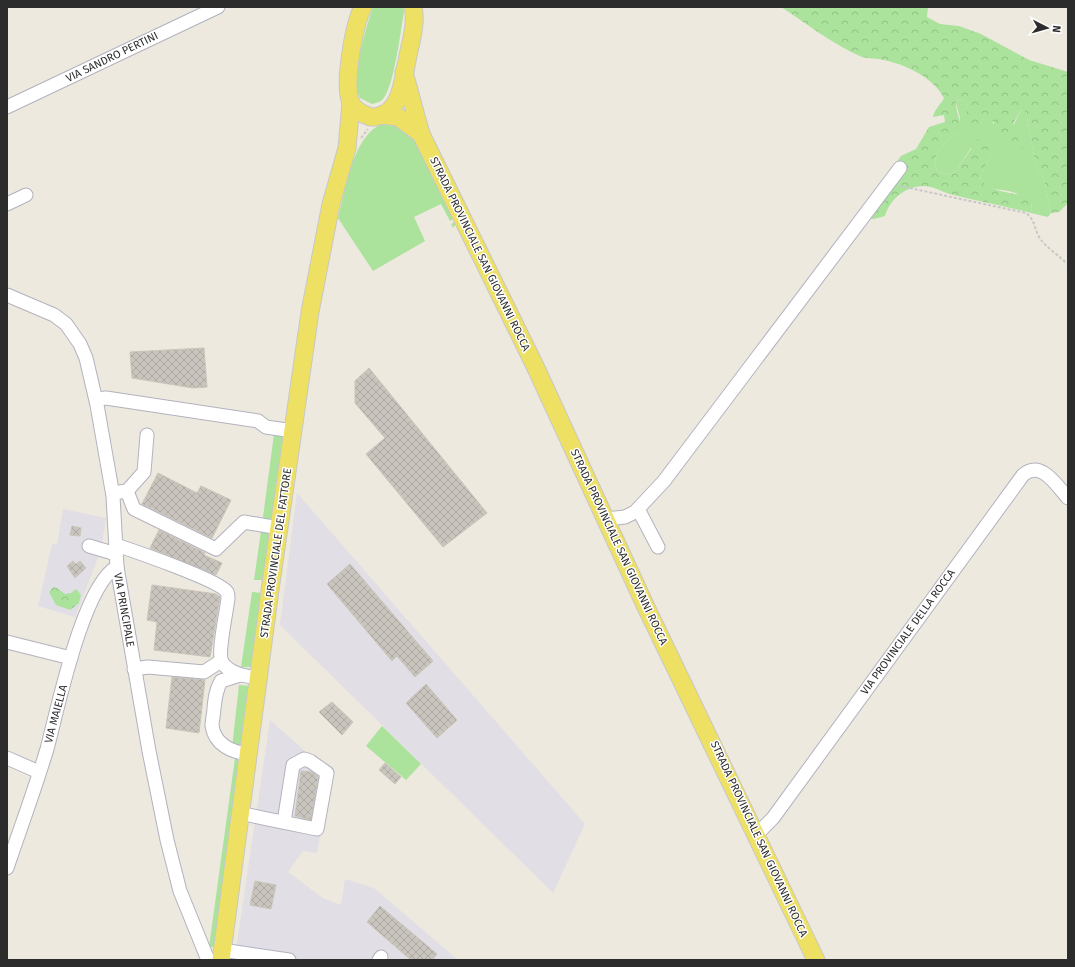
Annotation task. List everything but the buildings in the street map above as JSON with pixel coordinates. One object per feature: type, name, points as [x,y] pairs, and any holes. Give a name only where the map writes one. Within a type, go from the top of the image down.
[{"type":"main road","name":"STRADA PROVINCIALE DEL FATTORE","points":[[221,955],[258,678],[310,312],[333,197],[358,130],[393,107],[400,92],[414,21],[413,7]]},
{"type":"main road","name":"STRADA PROVINCIALE DEL FATTORE","points":[[353,146],[351,103],[348,84],[349,65],[362,8]]},
{"type":"main road","name":"STRADA PROVINCIALE SAN GIOVANNI ROCCA","points":[[404,72],[421,134],[535,366],[606,519],[816,960]]},
{"type":"main road","points":[[351,103],[359,112],[376,119]]},
{"type":"main road","name":"STRADA PROVINCIALE SAN GIOVANNI ROCCA","points":[[376,119],[398,117],[421,134]]},
{"type":"street","name":"VIA SANDRO PERTINI","points":[[7,107],[218,7]]},
{"type":"street","points":[[606,519],[625,517],[638,509],[664,481],[900,168]]},
{"type":"street","points":[[7,204],[26,195]]},
{"type":"street","name":"VIA PRINCIPALE","points":[[7,295],[54,315],[66,324],[80,344],[86,358],[96,399],[113,493],[117,568],[134,669],[167,840],[180,892],[208,960]]},
{"type":"street","points":[[96,399],[106,398],[258,421],[266,427],[293,431]]},
{"type":"street","points":[[113,493],[127,491],[144,472],[147,435]]},
{"type":"street","name":"VIA PROVINCIALE DELLA ROCCA","points":[[757,834],[773,818],[1023,475],[1029,470],[1034,469],[1042,471],[1068,498]]},
{"type":"street","points":[[127,491],[134,509],[216,550],[244,522],[279,528]]},
{"type":"street","points":[[638,509],[658,547]]},
{"type":"street","points":[[89,546],[116,549],[165,562],[215,584],[226,591],[228,598],[221,661],[226,667],[240,675],[258,678]]},
{"type":"street","name":"VIA MAIELLA","points":[[7,868],[39,772],[75,643],[97,588],[112,570],[117,568]]},
{"type":"street","points":[[7,642],[71,658]]},
{"type":"street","points":[[134,669],[148,666],[204,672],[221,661]]},
{"type":"street","points":[[240,675],[221,681],[216,690],[212,726],[219,741],[225,747],[233,752],[248,754]]},
{"type":"street","points":[[7,758],[39,772]]},
{"type":"street","points":[[240,813],[317,829],[327,773],[310,761],[304,759],[293,765],[284,822]]},
{"type":"street","points":[[221,955],[289,960]]},
{"type":"path","points":[[353,146],[376,119]]},
{"type":"path","points":[[886,187],[903,186],[1026,213],[1033,218],[1039,236],[1043,242],[1067,264]]},
{"type":"shaded area","points":[[297,493],[585,824],[553,893],[280,625]]},
{"type":"shaded area","points":[[63,509],[106,518],[101,550],[75,617],[38,606],[52,544],[57,544]]},
{"type":"shaded area","points":[[270,720],[333,776],[329,789],[317,853],[303,851],[288,872],[323,898],[341,905],[345,879],[374,888],[458,960],[254,960],[235,957]]},
{"type":"green space","points":[[373,7],[403,7],[404,11],[394,70],[387,92],[383,99],[372,104],[360,98],[357,89],[357,79],[360,53]]},
{"type":"green space","points":[[781,7],[928,7],[927,17],[940,24],[959,26],[981,34],[1029,60],[1068,72],[1068,203],[1059,212],[1051,213],[1044,179],[1036,167],[1026,112],[1021,110],[1008,132],[1002,134],[997,129],[990,116],[987,115],[983,115],[979,123],[968,130],[964,122],[968,107],[964,100],[957,99],[956,107],[961,128],[960,132],[950,139],[938,153],[935,165],[937,171],[949,175],[956,171],[978,139],[994,149],[980,178],[983,183],[995,189],[1030,197],[1032,202],[1031,213],[950,194],[929,186],[921,186],[908,189],[898,196],[890,205],[885,216],[874,219],[866,218],[862,208],[901,156],[916,149],[929,127],[945,122],[944,115],[933,117],[944,98],[933,84],[918,73],[892,62],[862,57],[831,41]]},
{"type":"green space","points":[[957,99],[964,100],[968,107],[967,116],[980,119],[983,115],[990,115],[993,119],[993,124],[1014,124],[1021,110],[1026,112],[1036,167],[1044,179],[1051,213],[1048,217],[1031,213],[1032,202],[1020,195],[986,186],[980,178],[994,149],[971,148],[956,171],[949,175],[937,171],[935,165],[938,153],[950,139],[960,132],[960,118],[956,103]]},
{"type":"green space","points":[[382,124],[398,126],[409,137],[413,135],[458,221],[453,228],[451,224],[455,222],[453,219],[450,221],[441,204],[414,217],[425,241],[373,271],[338,218],[347,179],[357,151],[372,130]]},
{"type":"green space","points":[[1014,136],[1022,137],[1027,142],[1023,148],[1019,150],[1012,149],[1010,142]]},
{"type":"green space","points":[[274,434],[285,435],[272,521],[266,520],[263,517]]},
{"type":"green space","points":[[261,531],[269,532],[271,535],[265,580],[254,580]]},
{"type":"green space","points":[[53,587],[65,594],[71,593],[76,589],[81,595],[79,603],[70,610],[56,605],[49,592]]},
{"type":"green space","points":[[252,592],[263,593],[252,667],[241,667]]},
{"type":"green space","points":[[239,685],[251,686],[242,746],[232,748]]},
{"type":"green space","points":[[382,726],[421,764],[406,780],[366,746]]},
{"type":"green space","points":[[235,758],[241,760],[216,947],[209,947]]}]
